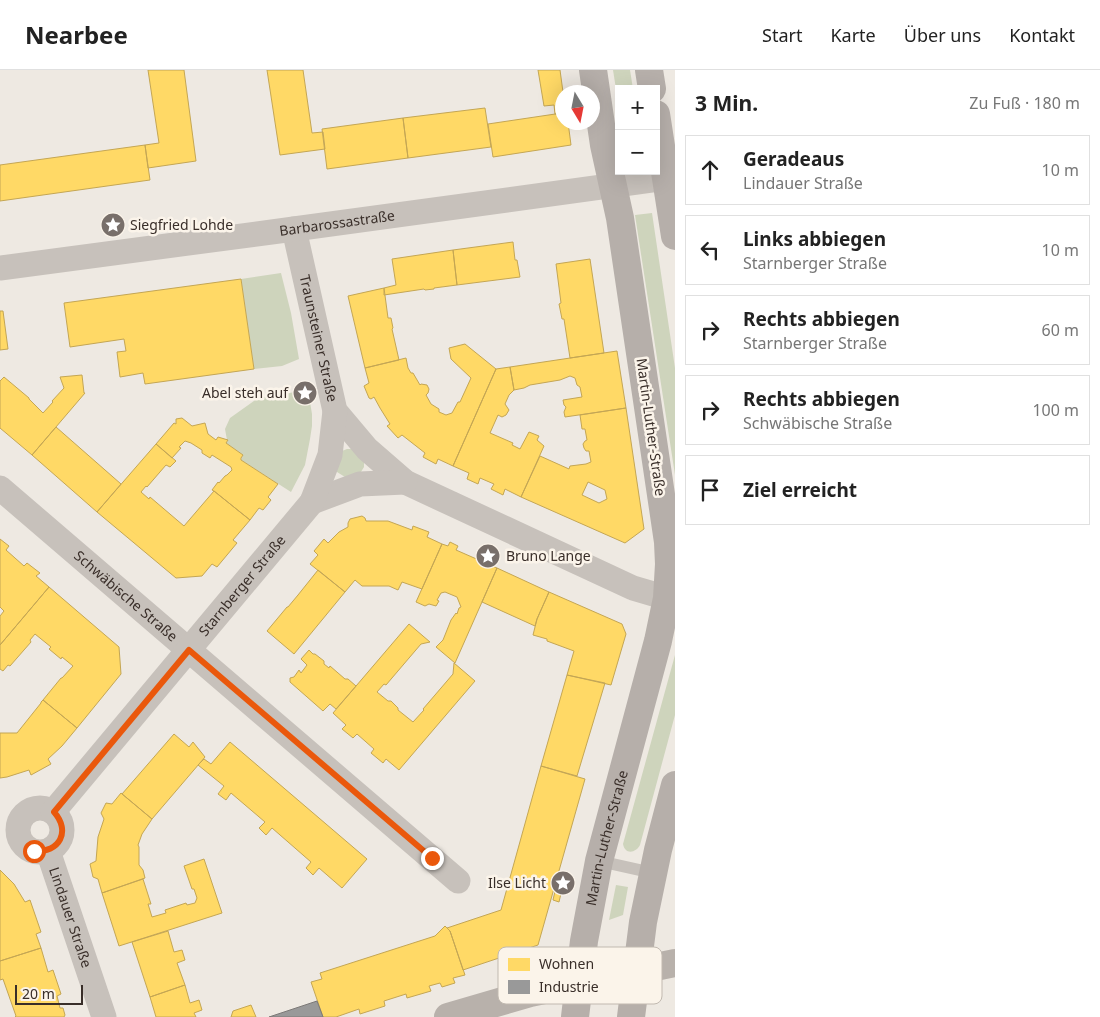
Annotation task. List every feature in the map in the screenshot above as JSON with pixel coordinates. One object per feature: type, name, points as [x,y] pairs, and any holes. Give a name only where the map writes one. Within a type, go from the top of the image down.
[{"type":"main road","name":"Martin-Luther-Straße","points":[[583,947],[599,861],[658,641],[667,598],[669,564],[668,542],[621,228],[604,145],[593,70]]},
{"type":"main road","points":[[650,70],[652,85]]},
{"type":"main road","points":[[660,130],[671,177],[675,236]]},
{"type":"main road","points":[[640,947],[653,873],[675,785]]},
{"type":"main road","points":[[662,966],[675,963]]},
{"type":"main road","points":[[448,1017],[498,1002]]},
{"type":"main road","name":"Martin-Luther-Straße","points":[[575,1017],[576,1004]]},
{"type":"main road","points":[[631,1017],[632,1004]]},
{"type":"street","name":"Barbarossastraße","points":[[0,268],[671,177]]},
{"type":"street","name":"Traunsteiner Straße","points":[[294,229],[335,410],[367,449],[405,482],[632,588],[667,598]]},
{"type":"street","name":"Starnberger Straße","points":[[54,812],[312,502],[330,455],[335,410]]},
{"type":"street","name":"Traunsteiner Straße","points":[[312,502],[360,484],[405,482]]},
{"type":"street","name":"Schwäbische Straße","points":[[0,488],[458,881]]},
{"type":"street","points":[[9,824],[20,818],[25,812],[39,807],[47,808],[54,812],[61,823],[62,830],[61,836],[54,847],[48,850]]},
{"type":"street","name":"Lindauer Straße","points":[[9,824],[18,832],[19,839],[23,844],[34,851],[48,850],[104,1017]]},
{"type":"lane","points":[[599,861],[653,873]]},
{"type":"green space","points":[[613,70],[630,70],[632,85],[615,85]]},
{"type":"green space","points":[[652,213],[675,368],[675,475],[635,215]]},
{"type":"green space","points":[[281,273],[291,313],[299,359],[282,366],[254,369],[241,279]]},
{"type":"green space","points":[[308,390],[312,414],[310,439],[305,465],[291,492],[241,460],[243,455],[226,443],[228,441],[225,429],[230,418],[258,398]]},
{"type":"green space","points":[[352,449],[364,462],[364,467],[359,475],[345,477],[337,472],[336,467],[342,451]]},
{"type":"green space","points":[[675,655],[675,715],[640,845],[631,852],[624,848],[623,844]]},
{"type":"green space","points":[[616,885],[628,887],[623,915],[609,920]]},
{"type":"building: Wohnen","points":[[148,70],[184,70],[196,161],[148,168],[145,145],[159,143]]},
{"type":"building: Wohnen","points":[[267,70],[303,70],[312,133],[323,132],[325,149],[280,155]]},
{"type":"building: Wohnen","points":[[538,70],[560,70],[562,85],[555,85],[555,114],[554,105],[544,106]]},
{"type":"building: Wohnen","points":[[485,108],[491,147],[408,158],[403,118]]},
{"type":"building: Wohnen","points":[[555,114],[555,130],[569,130],[571,145],[493,157],[488,124]]},
{"type":"building: Wohnen","points":[[403,118],[408,158],[327,169],[322,129]]},
{"type":"building: Wohnen","points":[[145,145],[150,180],[0,201],[0,165]]},
{"type":"building: Wohnen","points":[[513,242],[515,260],[517,260],[520,277],[457,285],[453,250]]},
{"type":"building: Wohnen","points":[[453,250],[457,285],[384,295],[384,288],[396,285],[392,259]]},
{"type":"building: Wohnen","points":[[590,259],[604,353],[570,358],[564,319],[562,319],[559,304],[561,303],[556,264]]},
{"type":"building: Wohnen","points":[[241,279],[254,369],[145,384],[143,373],[120,377],[117,352],[126,351],[124,339],[70,347],[64,303]]},
{"type":"building: Wohnen","points":[[384,288],[388,318],[391,318],[399,360],[365,368],[348,296]]},
{"type":"building: Wohnen","points":[[0,311],[3,311],[8,349],[0,350]]},
{"type":"building: Wohnen","points":[[465,344],[496,369],[453,466],[438,459],[436,464],[423,457],[425,453],[402,435],[398,438],[387,426],[390,424],[374,397],[369,398],[364,386],[369,383],[365,368],[406,358],[408,368],[420,385],[427,385],[429,389],[426,395],[431,404],[439,409],[439,412],[446,415],[452,413],[458,402],[460,402],[471,378],[451,359],[449,348]]},
{"type":"building: Wohnen","points":[[617,351],[626,408],[565,417],[566,407],[563,400],[582,397],[580,387],[577,385],[575,378],[570,376],[514,390],[510,367]]},
{"type":"building: Wohnen","points":[[510,367],[514,390],[509,395],[505,404],[509,410],[502,417],[498,415],[490,433],[513,443],[512,445],[520,449],[529,432],[539,436],[537,440],[544,446],[521,497],[505,489],[503,495],[491,489],[494,484],[480,478],[478,484],[467,479],[469,473],[453,466],[496,369]]},
{"type":"building: Wohnen","points":[[82,375],[85,393],[32,455],[0,428],[0,381],[4,377],[29,398],[43,413],[64,388],[60,377]]},
{"type":"building: Wohnen","points":[[626,408],[644,529],[625,543],[521,497],[540,456],[569,469],[570,466],[591,462],[589,451],[586,451],[583,444],[587,440],[585,429],[582,429],[580,415]],"holes":[[[588,482],[605,490],[607,499],[599,503],[582,495]]]},
{"type":"building: Wohnen","points":[[182,418],[192,426],[205,423],[208,434],[216,440],[218,437],[228,440],[226,443],[243,455],[241,460],[278,484],[268,497],[271,500],[263,510],[259,508],[250,520],[212,490],[232,470],[231,467],[212,455],[210,458],[202,453],[202,450],[185,441],[172,458],[156,444],[174,423],[176,424],[176,419]]},
{"type":"building: Wohnen","points":[[56,427],[121,484],[97,512],[32,455]]},
{"type":"building: Wohnen","points":[[156,444],[176,461],[170,467],[166,465],[141,492],[149,499],[150,497],[184,526],[214,491],[250,520],[233,540],[237,543],[217,567],[212,564],[202,576],[176,578],[97,512]]},
{"type":"building: Wohnen","points":[[362,516],[366,521],[388,521],[412,530],[413,526],[429,532],[427,537],[442,544],[422,589],[402,582],[398,590],[389,586],[362,586],[355,580],[345,592],[310,564],[318,555],[314,551],[324,539],[328,543],[339,532],[348,527],[350,519]]},
{"type":"building: Wohnen","points":[[0,539],[9,546],[6,550],[24,566],[27,563],[40,573],[36,576],[49,587],[0,645],[0,616],[4,611],[0,607]]},
{"type":"building: Wohnen","points":[[450,542],[458,546],[456,550],[497,568],[455,663],[436,647],[443,640],[451,620],[461,607],[457,597],[445,592],[441,593],[436,606],[429,604],[425,606],[416,602],[442,544],[448,546]]},
{"type":"building: Wohnen","points":[[497,568],[549,592],[535,626],[482,602]]},
{"type":"building: Wohnen","points":[[318,570],[345,592],[294,654],[267,631]]},
{"type":"building: Wohnen","points":[[49,587],[119,647],[121,674],[77,728],[43,700],[73,666],[49,649],[51,647],[35,634],[30,640],[31,642],[10,666],[8,665],[3,671],[0,669],[0,645]]},
{"type":"building: Wohnen","points":[[549,592],[622,624],[626,634],[611,685],[567,675],[574,651],[533,635],[537,619]]},
{"type":"building: Wohnen","points":[[409,624],[430,642],[421,644],[386,685],[384,684],[377,692],[388,701],[391,701],[398,710],[413,722],[453,674],[454,663],[475,681],[399,770],[386,759],[383,763],[371,753],[374,749],[357,734],[353,738],[342,729],[346,725],[333,713]]},
{"type":"building: Wohnen","points":[[309,650],[324,661],[324,664],[329,668],[330,666],[356,686],[336,709],[330,704],[323,711],[290,682],[290,678],[294,677],[299,670],[301,673],[307,665],[301,659]]},
{"type":"building: Wohnen","points":[[567,675],[605,683],[577,776],[541,766]]},
{"type":"building: Wohnen","points":[[43,700],[77,728],[48,759],[51,764],[31,775],[29,770],[0,778],[0,733],[17,733]]},
{"type":"building: Wohnen","points":[[174,734],[189,747],[193,742],[205,757],[152,819],[122,794]]},
{"type":"building: Wohnen","points":[[230,742],[367,859],[342,888],[319,868],[313,875],[306,868],[311,862],[272,828],[266,835],[259,828],[265,822],[231,793],[226,800],[218,794],[224,786],[198,765],[204,759],[211,764]]},
{"type":"building: Wohnen","points":[[541,766],[585,779],[538,945],[532,947],[498,947],[498,958],[463,970],[450,931],[447,928],[501,910]]},
{"type":"building: Wohnen","points":[[121,793],[152,819],[142,834],[138,845],[139,865],[143,870],[145,878],[102,893],[98,879],[93,877],[90,864],[96,861],[98,837],[104,819],[101,813],[106,803],[112,804]]},
{"type":"building: Wohnen","points":[[204,859],[222,913],[119,946],[102,893],[143,879],[151,904],[148,904],[152,917],[166,913],[165,910],[186,903],[187,905],[195,903],[197,898],[184,866]]},
{"type":"building: Wohnen","points":[[0,870],[14,884],[25,902],[30,900],[41,932],[36,934],[41,948],[0,961]]},
{"type":"building: Wohnen","points":[[556,887],[562,889],[559,902],[553,900]]},
{"type":"building: Wohnen","points":[[445,926],[450,931],[465,975],[453,978],[455,983],[442,987],[440,983],[429,986],[431,991],[407,998],[406,994],[384,1001],[385,1006],[360,1014],[359,1009],[336,1017],[323,1017],[311,982],[322,979],[320,973],[435,936]]},
{"type":"building: Wohnen","points":[[168,931],[174,952],[182,950],[185,960],[177,963],[185,985],[150,997],[132,942]]},
{"type":"building: Wohnen","points":[[41,948],[48,972],[53,970],[61,994],[57,996],[60,1008],[63,1008],[65,1015],[64,1017],[15,1017],[3,979],[0,980],[0,961]]},
{"type":"building: Wohnen","points":[[185,985],[190,1003],[199,1000],[202,1010],[194,1013],[196,1017],[156,1017],[150,997]]},
{"type":"building: Wohnen","points":[[251,1005],[256,1017],[231,1017],[233,1011]]},
{"type":"building: Industrie","points":[[317,1001],[323,1017],[269,1017]]},
{"type":"place","name":"Siegfried Lohde","points":[[113,225]]},
{"type":"place","name":"Abel steh auf","points":[[305,393]]},
{"type":"place","name":"Bruno Lange","points":[[488,556]]},
{"type":"place","name":"Ilse Licht","points":[[563,883]]},
{"type":"route","points":[[34,851],[48,850],[58,842],[62,830],[61,823],[54,812],[189,650],[432,858]]}]
